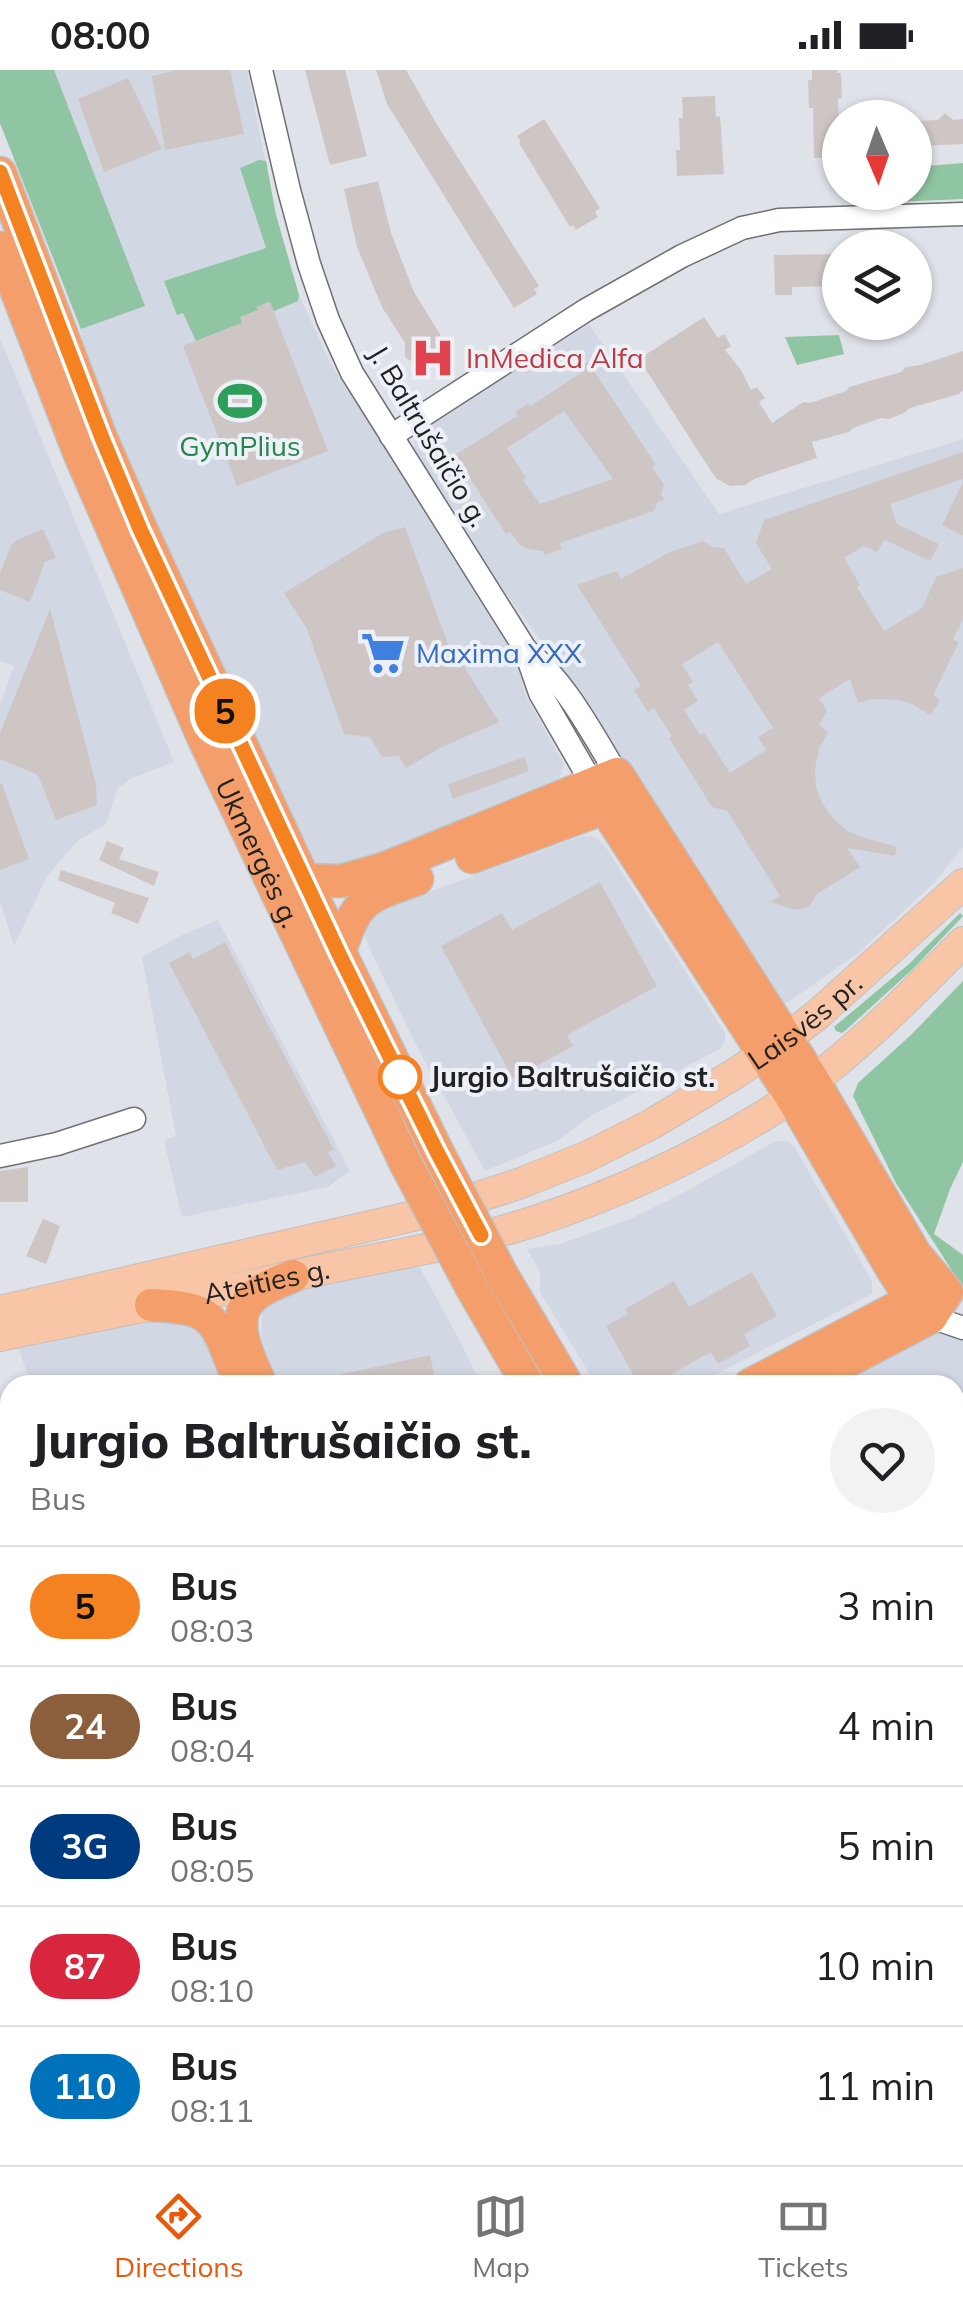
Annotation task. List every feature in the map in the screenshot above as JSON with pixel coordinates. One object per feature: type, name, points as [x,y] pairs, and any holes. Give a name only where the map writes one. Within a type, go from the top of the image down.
[{"type":"highway","name":"Ukmergės g.","points":[[0,173],[117,474],[304,880],[437,1152],[502,1275],[561,1375]]},
{"type":"highway","name":"Ukmergės g.","points":[[0,248],[79,452],[212,756],[406,1164],[522,1375]]},
{"type":"highway","points":[[304,880],[341,881],[361,876],[612,791]]},
{"type":"highway","points":[[339,954],[361,903],[612,791]]},
{"type":"highway","points":[[612,791],[938,1303]]},
{"type":"highway","points":[[257,1375],[242,1335],[242,1315],[247,1302],[260,1291],[293,1276]]},
{"type":"highway","points":[[773,1375],[938,1303]]},
{"type":"highway","points":[[819,1375],[938,1303]]},
{"type":"highway","points":[[152,1304],[182,1306],[202,1312],[212,1320],[220,1330],[237,1375]]},
{"type":"highway","points":[[500,1338],[505,1375]]},
{"type":"main road","name":"Laisvės pr.","points":[[522,1184],[652,1124],[775,1047],[817,1015],[963,884]]},
{"type":"main road","name":"Laisvės pr.","points":[[534,1221],[688,1157],[763,1116],[859,1042],[963,942]]},
{"type":"main road","name":"Ateities g.","points":[[0,1311],[435,1210],[522,1184]]},
{"type":"main road","name":"Ateities g.","points":[[0,1336],[444,1245],[534,1221]]},
{"type":"street","name":"J. Baltrušaičio g.","points":[[261,70],[309,264],[352,373],[524,647],[540,693],[612,791]]},
{"type":"street","points":[[391,436],[586,310],[682,256],[742,228],[779,220],[963,214]]},
{"type":"street","points":[[0,1156],[57,1144],[134,1120]]},
{"type":"street","points":[[938,1303],[963,1328]]},
{"type":"shaded area","points":[[0,70],[247,70],[276,215],[299,295],[331,365],[510,639],[526,696],[564,764],[559,780],[334,875],[310,862],[194,615],[94,383],[80,329],[0,123]]},
{"type":"shaded area","points":[[589,324],[719,514],[963,439],[963,847],[935,882],[858,953],[787,1003],[767,994],[564,671],[488,570],[414,450],[416,435],[422,427]]},
{"type":"shaded area","points":[[0,338],[174,762],[130,779],[117,789],[106,824],[77,841],[47,876],[14,946],[0,901],[0,705],[14,666],[0,661]]},
{"type":"shaded area","points":[[582,836],[595,837],[605,846],[725,1033],[725,1041],[716,1051],[592,1115],[557,1141],[485,1171],[414,1041],[369,947],[367,923],[385,908]]},
{"type":"shaded area","points":[[218,920],[350,1171],[328,1187],[182,1217],[164,1140],[176,1136],[142,957]]},
{"type":"shaded area","points":[[776,1141],[789,1142],[872,1281],[872,1294],[714,1375],[590,1375],[540,1292],[540,1271],[527,1249],[560,1244],[630,1219]]},
{"type":"shaded area","points":[[418,1264],[476,1375],[274,1375],[261,1337],[262,1312],[269,1300],[283,1293]]},
{"type":"shaded area","points":[[176,1315],[200,1320],[226,1375],[28,1375],[19,1349]]},
{"type":"shaded area","points":[[931,1332],[963,1339],[963,1375],[840,1375]]},
{"type":"green space","points":[[0,70],[54,70],[145,306],[81,329],[0,123]]},
{"type":"green space","points":[[266,161],[298,301],[274,311],[269,302],[257,307],[242,323],[196,341],[183,313],[177,315],[164,281],[266,248],[240,168]]},
{"type":"green space","points":[[963,163],[963,199],[932,200],[932,166]]},
{"type":"green space","points":[[822,336],[822,340],[840,340],[844,354],[797,365],[785,337]]},
{"type":"green space","points":[[960,913],[963,916],[914,968],[847,1029],[842,1033],[836,1031],[834,1027],[909,964]]},
{"type":"green space","points":[[963,981],[963,1162],[934,1234],[963,1255],[963,1288],[896,1183],[853,1096],[858,1083]]},
{"type":"building","points":[[176,70],[230,70],[244,134],[165,150],[152,76]]},
{"type":"building","points":[[305,70],[345,70],[367,156],[330,165]]},
{"type":"building","points":[[376,70],[406,70],[539,286],[534,289],[537,294],[514,308],[387,104]]},
{"type":"building","points":[[812,70],[841,73],[842,98],[822,100],[822,158],[814,158],[808,80],[812,80]]},
{"type":"building","points":[[128,78],[162,149],[104,172],[78,99]]},
{"type":"building","points":[[715,96],[724,174],[677,176],[682,97]]},
{"type":"building","points":[[945,113],[953,120],[963,119],[963,144],[932,145],[932,120]]},
{"type":"building","points":[[544,119],[600,208],[595,212],[598,217],[576,230],[573,225],[570,227],[519,143],[517,136]]},
{"type":"building","points":[[378,181],[391,233],[414,292],[446,344],[424,364],[417,365],[405,357],[405,343],[382,307],[357,247],[344,189]]},
{"type":"building","points":[[822,254],[822,286],[792,287],[792,295],[775,295],[774,255]]},
{"type":"building","points":[[270,302],[328,451],[237,486],[183,346],[242,323],[240,317]]},
{"type":"building","points":[[704,317],[718,338],[724,334],[731,346],[725,350],[751,390],[757,387],[765,398],[759,402],[772,423],[803,402],[810,403],[906,367],[963,351],[963,390],[889,419],[881,418],[812,442],[817,458],[745,485],[730,486],[711,471],[639,359]]},
{"type":"building","points":[[588,362],[656,465],[652,467],[664,485],[664,500],[658,502],[654,511],[560,543],[562,549],[545,555],[520,545],[510,532],[506,534],[455,455],[517,416],[515,412],[581,373],[578,368]],"holes":[[[564,411],[613,479],[540,504],[507,448]]]},
{"type":"building","points":[[963,452],[963,479],[890,504],[897,524],[939,544],[930,561],[885,540],[877,552],[864,546],[844,558],[884,631],[922,608],[936,577],[963,568],[963,619],[953,639],[959,642],[933,695],[940,701],[930,715],[899,700],[858,703],[850,679],[819,698],[827,711],[819,725],[828,732],[815,769],[822,803],[846,830],[897,847],[895,856],[847,848],[860,867],[817,894],[809,907],[795,910],[770,902],[780,896],[727,811],[712,807],[654,708],[648,712],[634,690],[641,686],[577,585],[617,571],[621,579],[670,552],[703,541],[724,548],[746,584],[772,569],[756,543],[764,520]],"holes":[[[718,642],[773,728],[758,737],[766,750],[730,773],[684,710],[698,701],[682,664]]]},
{"type":"building","points":[[963,482],[963,536],[942,525]]},
{"type":"building","name":"Maxima XXX","points":[[405,527],[457,669],[463,665],[499,722],[406,768],[399,756],[382,757],[370,737],[344,734],[307,629],[284,593],[383,533]]},
{"type":"building","points":[[43,529],[56,558],[45,562],[30,602],[0,590],[0,573],[11,545]]},
{"type":"building","points":[[50,609],[96,784],[97,805],[56,820],[38,775],[0,759],[0,733]]},
{"type":"building","points":[[524,757],[529,771],[453,799],[448,784]]},
{"type":"building","points":[[0,784],[29,859],[0,870]]},
{"type":"building","points":[[107,841],[124,848],[119,859],[159,872],[154,886],[99,860]]},
{"type":"building","points":[[61,870],[149,898],[138,924],[111,913],[115,903],[58,880]]},
{"type":"building","points":[[600,882],[657,986],[567,1035],[573,1046],[513,1079],[441,946],[502,913],[512,930]]},
{"type":"building","points":[[225,942],[334,1150],[328,1152],[336,1166],[315,1177],[305,1162],[277,1170],[169,963],[190,952],[193,959]]},
{"type":"building","points":[[28,1167],[28,1202],[0,1202],[0,1171]]},
{"type":"building","points":[[43,1219],[60,1226],[46,1264],[26,1256]]},
{"type":"building","points":[[752,1272],[777,1316],[744,1334],[750,1346],[718,1364],[711,1352],[670,1375],[633,1375],[606,1326],[628,1314],[625,1309],[674,1281],[689,1307]]},
{"type":"building","points":[[430,1355],[434,1375],[338,1375]]},
{"type":"bus line","name":"5","points":[[0,172],[140,529],[339,954],[481,1235]]},
{"type":"place","name":"InMedica Alfa","points":[[433,358]]},
{"type":"place","name":"GymPlius","points":[[240,401]]},
{"type":"place","name":"Maxima XXX","points":[[383,653]]},
{"type":"place","name":"Jurgio Baltrušaičio st.","points":[[400,1077]]}]
